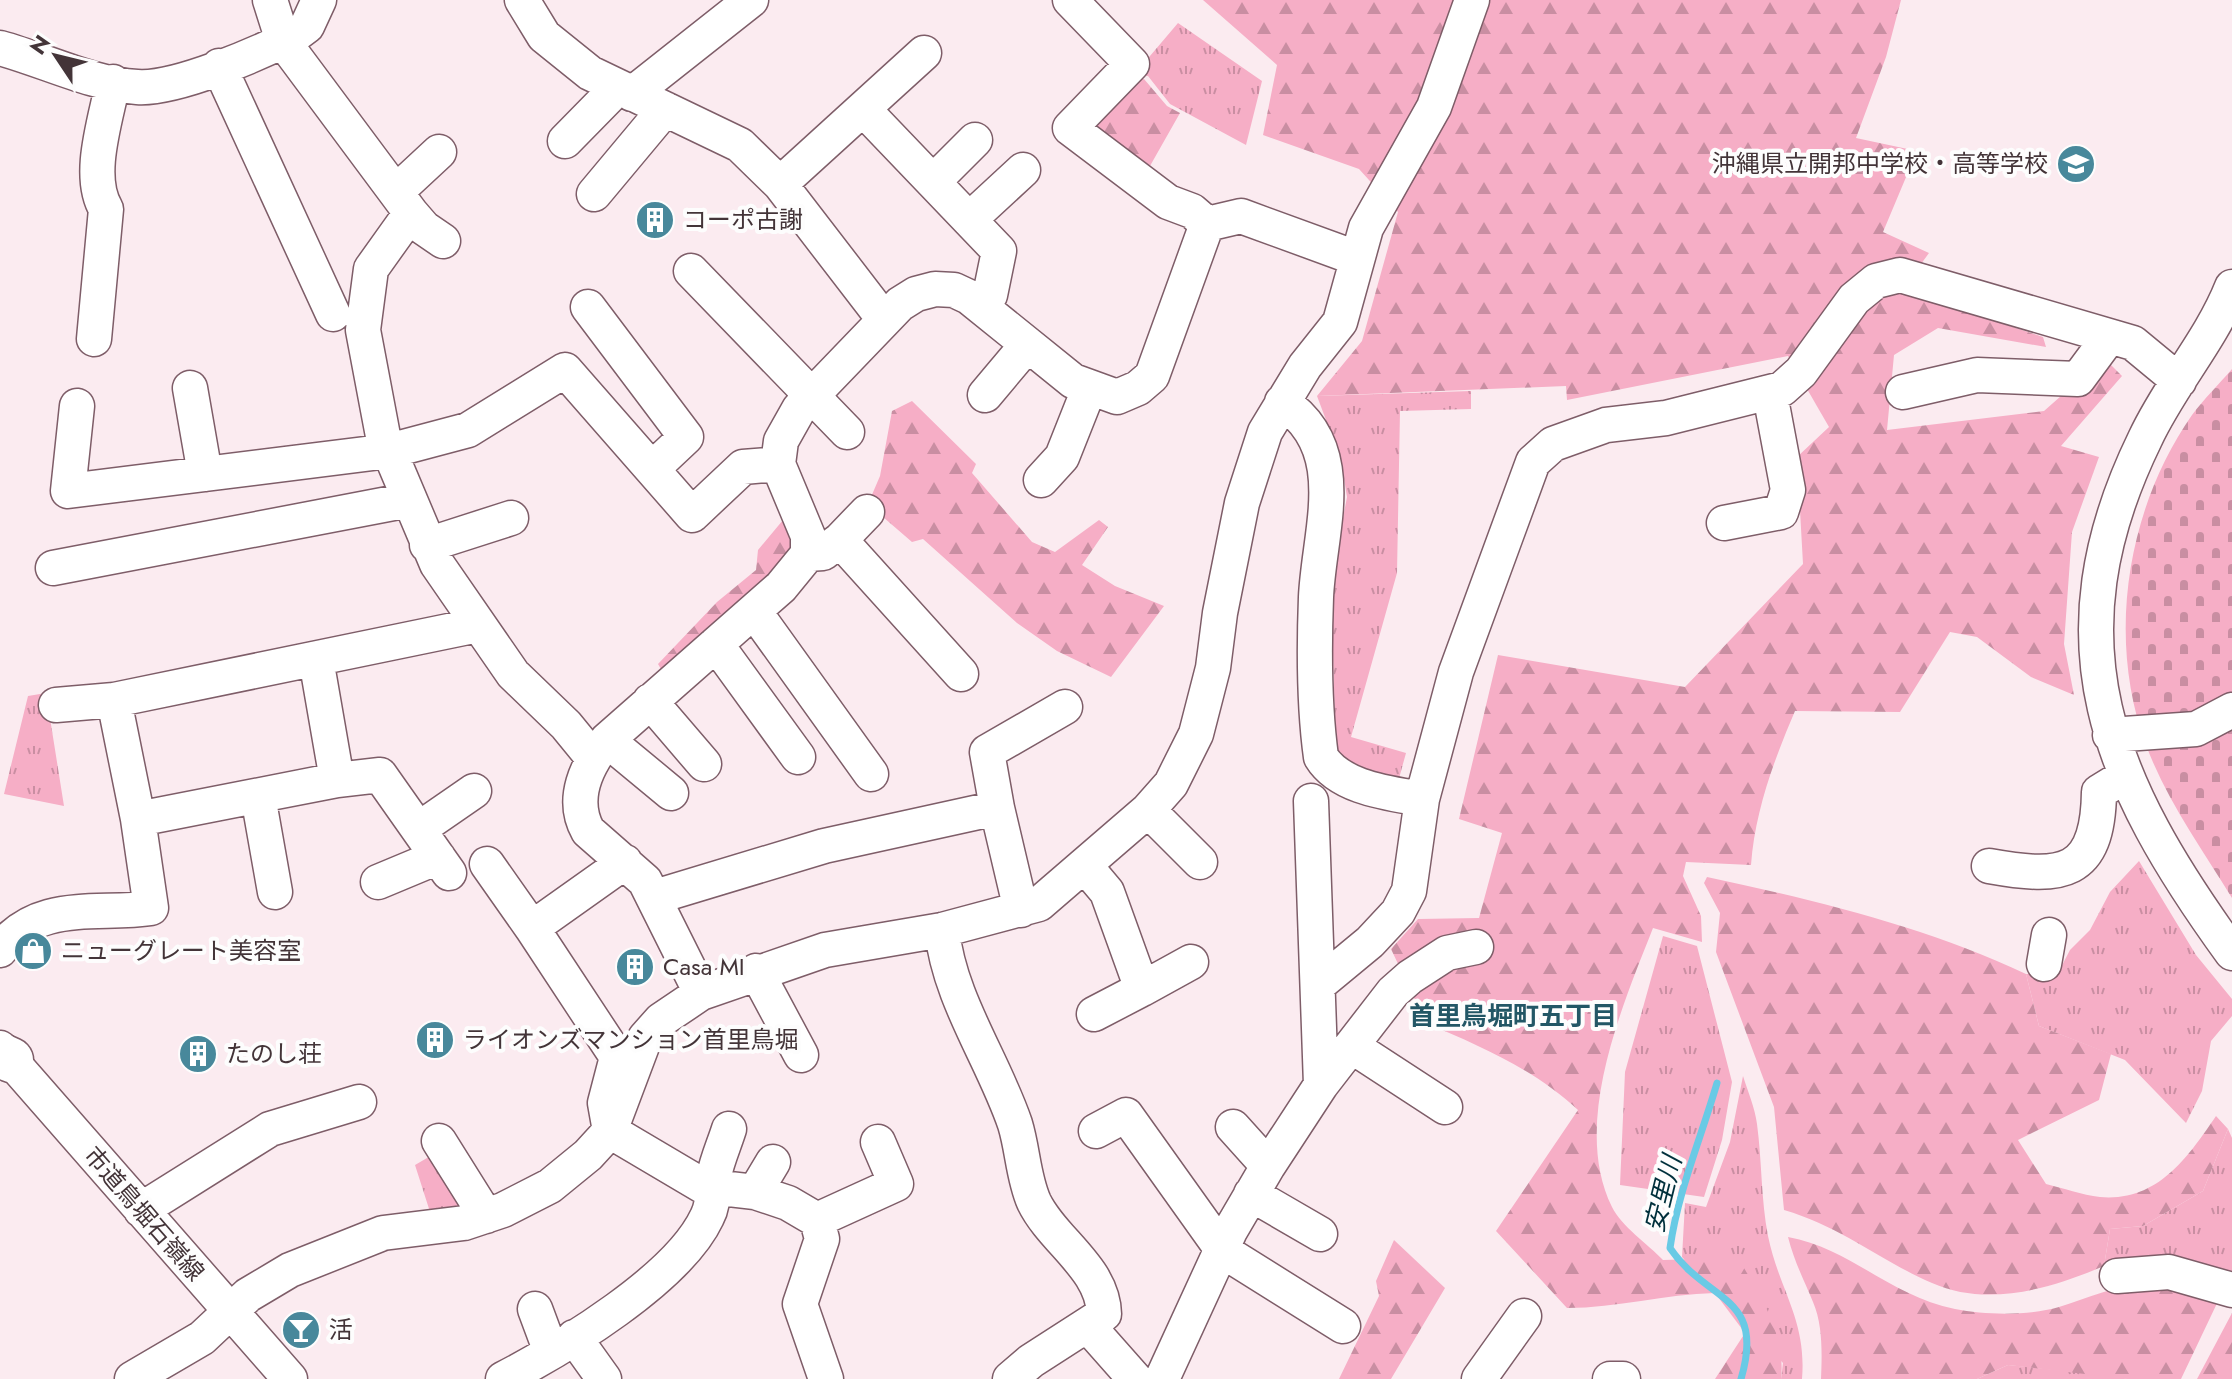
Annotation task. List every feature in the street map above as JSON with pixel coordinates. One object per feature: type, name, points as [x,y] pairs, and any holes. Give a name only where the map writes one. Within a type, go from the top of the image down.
[{"type":"street","points":[[270,0],[283,41],[424,228],[443,241]]},
{"type":"street","points":[[0,48],[113,82],[137,87],[168,86],[283,41],[307,26],[319,0]]},
{"type":"street","points":[[522,0],[553,45],[590,73],[740,145],[780,184],[883,318]]},
{"type":"street","points":[[565,141],[625,91],[751,0]]},
{"type":"street","points":[[1070,0],[1132,64],[1063,134],[1168,202],[1192,211],[1207,224]]},
{"type":"street","points":[[132,1379],[202,1338],[230,1311],[280,1274],[383,1233],[440,1228],[486,1216],[550,1186],[588,1155],[610,1131],[645,1038],[661,1020],[701,993],[756,971],[825,950],[942,930],[1021,910],[1052,897],[1148,810],[1171,784],[1196,734],[1213,668],[1220,613],[1242,503],[1265,432],[1282,402],[1340,322],[1356,258],[1380,200],[1434,107],[1472,0]]},
{"type":"street","points":[[780,184],[924,53]]},
{"type":"street","points":[[219,66],[333,314]]},
{"type":"street","points":[[94,339],[106,209],[98,195],[100,156],[113,82]]},
{"type":"street","points":[[594,194],[665,109]]},
{"type":"street","points":[[864,110],[999,251],[990,295],[982,306]]},
{"type":"street","points":[[934,181],[975,140]]},
{"type":"street","points":[[439,152],[404,202],[371,269],[383,436],[427,545],[513,674],[566,725],[671,793]]},
{"type":"street","points":[[970,219],[1023,170]]},
{"type":"street","points":[[1207,224],[1241,216],[1356,258]]},
{"type":"street","points":[[701,993],[655,897],[625,862],[588,831],[582,821],[580,793],[600,749],[798,570],[808,554],[808,536],[778,464],[787,425],[883,318],[916,294],[935,289],[954,290],[982,306],[1027,345],[1089,389],[1117,397],[1138,388],[1152,376],[1207,224]]},
{"type":"street","points":[[691,271],[847,432]]},
{"type":"street","points":[[1318,985],[1340,970],[1398,912],[1409,891],[1422,799],[1459,663],[1533,462],[1553,444],[1606,425],[1666,418],[1770,394],[1801,372],[1854,299],[1876,281],[1900,275],[2133,343],[2179,381]]},
{"type":"street","points":[[2232,287],[2208,339],[2179,381],[2128,473],[2103,553],[2095,656],[2110,735],[2125,776],[2150,828],[2232,953]]},
{"type":"street","points":[[588,307],[686,437],[652,469]]},
{"type":"street","points":[[1903,392],[1977,375],[2078,379],[2109,337]]},
{"type":"street","points":[[985,395],[1027,345]]},
{"type":"street","points":[[77,406],[68,491],[389,451],[468,430],[565,370],[692,515],[743,467],[778,464]]},
{"type":"street","points":[[190,388],[205,474]]},
{"type":"street","points":[[1041,480],[1062,457],[1089,389]]},
{"type":"street","points":[[1724,523],[1781,512],[1788,490],[1770,394]]},
{"type":"street","points":[[1282,402],[1293,409],[1313,435],[1327,473],[1329,496],[1315,621],[1321,757],[1327,768],[1349,781],[1422,799]]},
{"type":"street","points":[[53,568],[409,500]]},
{"type":"street","points":[[808,554],[823,553],[867,512]]},
{"type":"street","points":[[427,545],[511,518]]},
{"type":"street","points":[[840,540],[961,674]]},
{"type":"street","points":[[754,611],[871,774]]},
{"type":"street","points":[[56,705],[114,700],[478,625]]},
{"type":"street","points":[[716,644],[798,757]]},
{"type":"street","points":[[316,659],[337,780]]},
{"type":"street","points":[[0,950],[24,927],[60,912],[122,912],[151,908],[138,819],[114,700]]},
{"type":"street","points":[[650,701],[704,764]]},
{"type":"street","points":[[1021,910],[987,752],[1065,707]]},
{"type":"street","points":[[2110,735],[2196,729],[2232,710]]},
{"type":"street","points":[[138,819],[337,780],[380,775],[444,865],[378,882]]},
{"type":"street","points":[[1989,866],[2026,873],[2053,871],[2076,863],[2089,852],[2097,833],[2099,792],[2125,776]]},
{"type":"street","points":[[419,829],[474,791]]},
{"type":"street","points":[[258,796],[275,892]]},
{"type":"street","points":[[1311,801],[1321,1085]]},
{"type":"street","points":[[655,897],[824,846],[997,808]]},
{"type":"street","points":[[1148,810],[1200,862]]},
{"type":"street","points":[[532,928],[625,862]]},
{"type":"street","points":[[487,864],[617,1057],[605,1103],[610,1131],[669,1167],[715,1189],[730,1186],[755,1192],[788,1203],[817,1220],[822,1239],[800,1304],[826,1379]]},
{"type":"street","points":[[1086,867],[1107,892],[1142,989]]},
{"type":"street","points":[[942,930],[954,981],[1015,1125],[1034,1202],[1084,1267],[1103,1300],[1104,1314],[1089,1327],[1031,1361],[1010,1379]]},
{"type":"street","points":[[1162,1379],[1259,1180],[1321,1085],[1393,992],[1447,953],[1476,947]]},
{"type":"street","points":[[1094,1014],[1191,962]]},
{"type":"street","points":[[756,971],[801,1055]]},
{"type":"street","points":[[1353,1047],[1445,1107]]},
{"type":"street","name":"市道鳥堀石嶺線","points":[[4,1054],[290,1379]]},
{"type":"street","points":[[141,1210],[270,1129],[359,1102]]},
{"type":"street","points":[[1096,1131],[1126,1115],[1223,1251],[1343,1326]]},
{"type":"street","points":[[1233,1127],[1259,1180],[1320,1234]]},
{"type":"street","points":[[503,1379],[563,1344],[663,1272],[686,1250],[708,1216],[715,1189],[712,1180],[729,1129]]},
{"type":"street","points":[[439,1141],[486,1216]]},
{"type":"street","points":[[817,1220],[896,1184],[878,1142]]},
{"type":"street","points":[[755,1192],[773,1162]]},
{"type":"street","points":[[2117,1276],[2169,1272],[2232,1290]]},
{"type":"street","points":[[535,1309],[563,1344],[604,1379]]},
{"type":"street","points":[[1479,1379],[1524,1316]]},
{"type":"street","points":[[1089,1327],[1135,1379]]},
{"type":"street","points":[[1610,1379],[1623,1379]]},
{"type":"green space","points":[[1203,0],[1901,0],[1886,57],[1856,138],[1917,151],[1883,232],[1929,253],[1902,290],[2043,337],[2046,347],[1938,328],[1894,355],[1887,430],[2044,411],[2104,358],[2122,376],[2061,446],[2099,457],[2072,532],[2064,644],[2074,695],[2031,677],[1977,637],[1950,632],[1900,712],[1795,711],[1767,786],[1751,865],[1686,862],[1683,876],[1701,916],[1702,942],[1653,928],[1628,993],[1606,1066],[1599,1103],[1597,1140],[1601,1174],[1612,1207],[1628,1228],[1663,1260],[1738,1258],[1770,1316],[1779,1346],[1781,1379],[1715,1379],[1745,1333],[1715,1293],[1567,1308],[1496,1231],[1578,1110],[1525,1071],[1426,1023],[1391,949],[1418,919],[1479,918],[1502,833],[1459,819],[1498,655],[1685,687],[1803,564],[1797,457],[1829,427],[1788,356],[1567,400],[1566,386],[1317,396],[1362,341],[1398,212],[1359,169],[1263,135],[1277,65]]},
{"type":"green space","points":[[1178,23],[1262,81],[1246,145],[1170,104],[1148,76],[1133,76]]},
{"type":"green space","points":[[1144,79],[1167,106],[1180,113],[1146,173],[1090,124],[1127,82]]},
{"type":"green space","points":[[2232,369],[2232,898],[2174,804],[2146,745],[2134,704],[2127,661],[2126,618],[2138,532],[2152,491],[2170,451],[2192,415]]},
{"type":"green space","points":[[1471,391],[1471,409],[1400,411],[1397,573],[1351,737],[1406,753],[1398,782],[1355,771],[1336,757],[1332,619],[1337,549],[1347,497],[1341,460],[1317,396]]},
{"type":"green space","points":[[912,401],[976,464],[972,473],[1032,542],[1055,552],[1099,520],[1108,527],[1082,565],[1115,586],[1164,606],[1111,677],[1057,651],[1017,623],[923,539],[912,542],[868,504],[880,476],[892,411]]},
{"type":"green space","points":[[788,514],[799,549],[665,676],[658,664],[717,602],[756,570],[758,550]]},
{"type":"green space","points":[[46,693],[64,806],[4,794],[28,696]]},
{"type":"green space","points":[[2139,861],[2196,955],[2232,999],[2232,1016],[2211,1041],[2202,1091],[2186,1123],[2125,1060],[2039,1026],[2026,974],[2058,973],[2070,950],[2090,930],[2110,892]]},
{"type":"green space","points":[[1707,877],[1870,916],[1949,942],[2026,974],[2039,1026],[2111,1054],[2099,1100],[2018,1140],[2046,1184],[2100,1197],[2120,1197],[2139,1192],[2169,1174],[2194,1147],[2216,1116],[2228,1129],[2203,1191],[2143,1226],[2110,1229],[2104,1266],[2041,1288],[1997,1294],[1975,1294],[1932,1283],[1824,1225],[1784,1210],[1774,1107],[1716,952],[1720,913],[1704,883]]},
{"type":"green space","points":[[1663,936],[1697,946],[1732,1082],[1722,1140],[1704,1197],[1620,1185],[1625,1072]]},
{"type":"green space","points":[[1743,1076],[1757,1124],[1768,1236],[1796,1322],[1802,1379],[1781,1379],[1783,1363],[1682,1257],[1685,1203],[1706,1207],[1730,1142]]},
{"type":"green space","points":[[2228,1129],[2232,1138],[2232,1284],[2104,1266],[2110,1229],[2143,1226],[2203,1191]]},
{"type":"green space","points":[[439,1151],[467,1209],[431,1215],[415,1165]]},
{"type":"green space","points":[[1788,1237],[1831,1251],[1910,1294],[1967,1311],[2007,1314],[2034,1312],[2113,1289],[2147,1284],[2220,1297],[2181,1379],[2127,1379],[2008,1365],[1977,1379],[1821,1379],[1819,1320]]},
{"type":"green space","points":[[1394,1240],[1445,1288],[1391,1379],[1339,1379],[1379,1296],[1376,1281]]},
{"type":"green space","points":[[2232,1313],[2232,1379],[2197,1379]]},
{"type":"green space","points":[[2008,1365],[2118,1376],[2127,1379],[1977,1379]]},
{"type":"waterway","name":"安里川","points":[[1717,1083],[1684,1185],[1670,1248],[1685,1266],[1729,1302],[1739,1315],[1746,1330],[1747,1351],[1741,1379]]},
{"type":"place","name":"沖縄県立開邦中学校・高等学校","points":[[2076,164]]},
{"type":"place","name":"コーポ古謝","points":[[655,220]]},
{"type":"place","name":"ニューグレート美容室","points":[[33,951]]},
{"type":"place","name":"Casa MI","points":[[635,967]]},
{"type":"place","name":"ライオンズマンション首里鳥堀","points":[[435,1040]]},
{"type":"place","name":"たのし荘","points":[[198,1054]]},
{"type":"place","name":"活","points":[[301,1330]]},
{"type":"district","name":"首里鳥堀町五丁目","points":[[1513,1016]]}]
